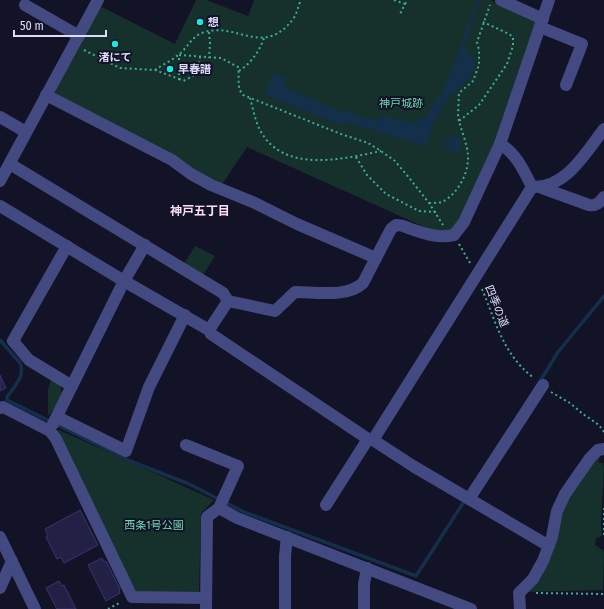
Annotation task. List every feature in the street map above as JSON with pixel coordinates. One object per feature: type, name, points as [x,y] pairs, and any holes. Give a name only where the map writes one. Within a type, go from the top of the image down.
[{"type":"street","points":[[0,181],[98,0]]},
{"type":"street","points":[[501,0],[582,44],[566,85]]},
{"type":"street","points":[[10,164],[223,292],[228,300],[275,311],[295,292],[347,292],[357,288],[363,283],[391,229],[396,224],[403,225],[435,237],[454,235],[464,222],[500,144],[549,0]]},
{"type":"street","points":[[25,5],[78,36]]},
{"type":"street","points":[[46,95],[172,160],[190,174],[211,185],[255,203],[297,224],[376,258]]},
{"type":"street","points":[[0,117],[26,132]]},
{"type":"street","points":[[326,505],[537,188],[553,184],[571,171],[604,129]]},
{"type":"street","points":[[500,144],[507,148],[537,188],[594,206],[599,204],[604,197]]},
{"type":"street","points":[[0,206],[124,281],[184,315],[208,330],[210,334],[370,439],[549,546]]},
{"type":"street","points":[[50,431],[124,281],[145,245]]},
{"type":"street","points":[[67,246],[13,341],[29,360],[72,386]]},
{"type":"street","points":[[208,330],[228,300]]},
{"type":"street","points":[[57,417],[126,451],[149,387],[184,315]]},
{"type":"street","points":[[466,497],[543,385]]},
{"type":"street","points":[[0,408],[3,407],[50,431],[56,439],[132,597],[206,604],[206,517],[219,508],[238,466],[186,445]]},
{"type":"street","points":[[520,609],[519,593],[533,579],[543,561],[552,537],[557,511],[565,494],[590,458],[598,450],[604,449]]},
{"type":"street","points":[[219,508],[237,518],[367,568],[442,603],[471,609]]},
{"type":"street","points":[[0,536],[35,609]]},
{"type":"street","points":[[285,609],[287,537]]},
{"type":"street","points":[[0,588],[12,561]]},
{"type":"street","points":[[364,609],[364,584],[367,568]]},
{"type":"path","points":[[154,70],[179,55],[196,36],[203,32],[221,31],[255,38],[274,36],[284,30],[294,18],[302,0]]},
{"type":"path","points":[[394,0],[406,4]]},
{"type":"path","points":[[398,16],[408,0]]},
{"type":"path","points":[[429,203],[440,202],[448,197],[456,190],[465,174],[468,154],[458,115],[459,93],[473,81],[479,65],[480,56],[477,42],[492,0]]},
{"type":"path","points":[[459,121],[479,105],[490,90],[507,64],[512,46],[513,37],[483,22]]},
{"type":"path","points":[[209,32],[209,58]]},
{"type":"path","points":[[238,71],[247,65],[261,48],[264,38]]},
{"type":"path","points":[[71,49],[82,49],[120,68],[154,70],[179,79],[183,82],[194,77],[198,69],[200,57]]},
{"type":"path","points":[[179,55],[221,58],[238,67],[238,85],[240,91],[243,95],[250,98],[260,130],[272,146],[298,159],[334,160],[382,151]]},
{"type":"path","points":[[179,55],[179,79]]},
{"type":"path","name":"四季の道","points":[[250,98],[341,134],[368,143],[395,161],[436,212],[445,230],[454,235],[477,277],[505,346],[515,360],[532,377]]},
{"type":"path","points":[[356,157],[367,175],[386,194],[419,211],[436,212]]},
{"type":"path","points":[[543,385],[600,425],[604,432]]},
{"type":"path","points":[[604,508],[604,536]]},
{"type":"path","points":[[519,593],[604,594]]},
{"type":"path","points":[[108,609],[131,596]]},
{"type":"green space","name":"神戸城跡","points":[[196,0],[206,0],[248,16],[254,0],[491,0],[534,20],[538,25],[496,141],[461,221],[453,230],[440,234],[247,147],[221,186],[58,98],[54,89],[100,6],[175,44]]},
{"type":"green space","points":[[195,246],[215,256],[203,275],[184,264]]},
{"type":"green space","points":[[51,379],[60,384],[62,394],[58,404],[48,416],[48,390]]},
{"type":"green space","name":"西条1号公園","points":[[59,430],[214,500],[201,513],[199,593],[135,592],[57,431]]},
{"type":"green space","points":[[599,456],[599,463],[603,463],[604,468],[601,523],[602,536],[596,538],[595,545],[604,551],[603,590],[525,592],[559,514],[589,466]]},
{"type":"water","points":[[477,0],[480,0],[464,48],[474,60],[474,70],[465,83],[454,93],[451,93],[445,105],[442,104],[437,120],[433,120],[427,146],[345,122],[342,125],[265,94],[273,73],[286,77],[285,87],[334,109],[352,112],[358,116],[378,121],[381,115],[413,123],[425,117],[442,93]]},
{"type":"water","points":[[453,136],[460,141],[461,144],[456,151],[453,152],[446,147],[445,144],[450,137]]},
{"type":"building","points":[[0,375],[6,388],[0,391]]},
{"type":"building","points":[[80,510],[98,545],[64,563],[61,557],[57,559],[46,537],[48,536],[45,529]]},
{"type":"building","points":[[102,558],[104,562],[106,561],[120,589],[120,593],[106,601],[88,565]]},
{"type":"building","points":[[59,581],[62,586],[64,585],[76,609],[57,609],[46,588]]},
{"type":"waterway","points":[[539,383],[558,352],[604,296]]},
{"type":"waterway","points":[[0,340],[20,363],[21,367],[20,376],[16,385],[7,397],[7,400],[130,461],[189,484],[244,512],[416,576],[465,500]]},
{"type":"place","name":"想","points":[[200,22]]},
{"type":"place","name":"渚にて","points":[[115,44]]},
{"type":"place","name":"早春譜","points":[[170,69]]},
{"type":"district","name":"神戸五丁目","points":[[200,211]]}]
